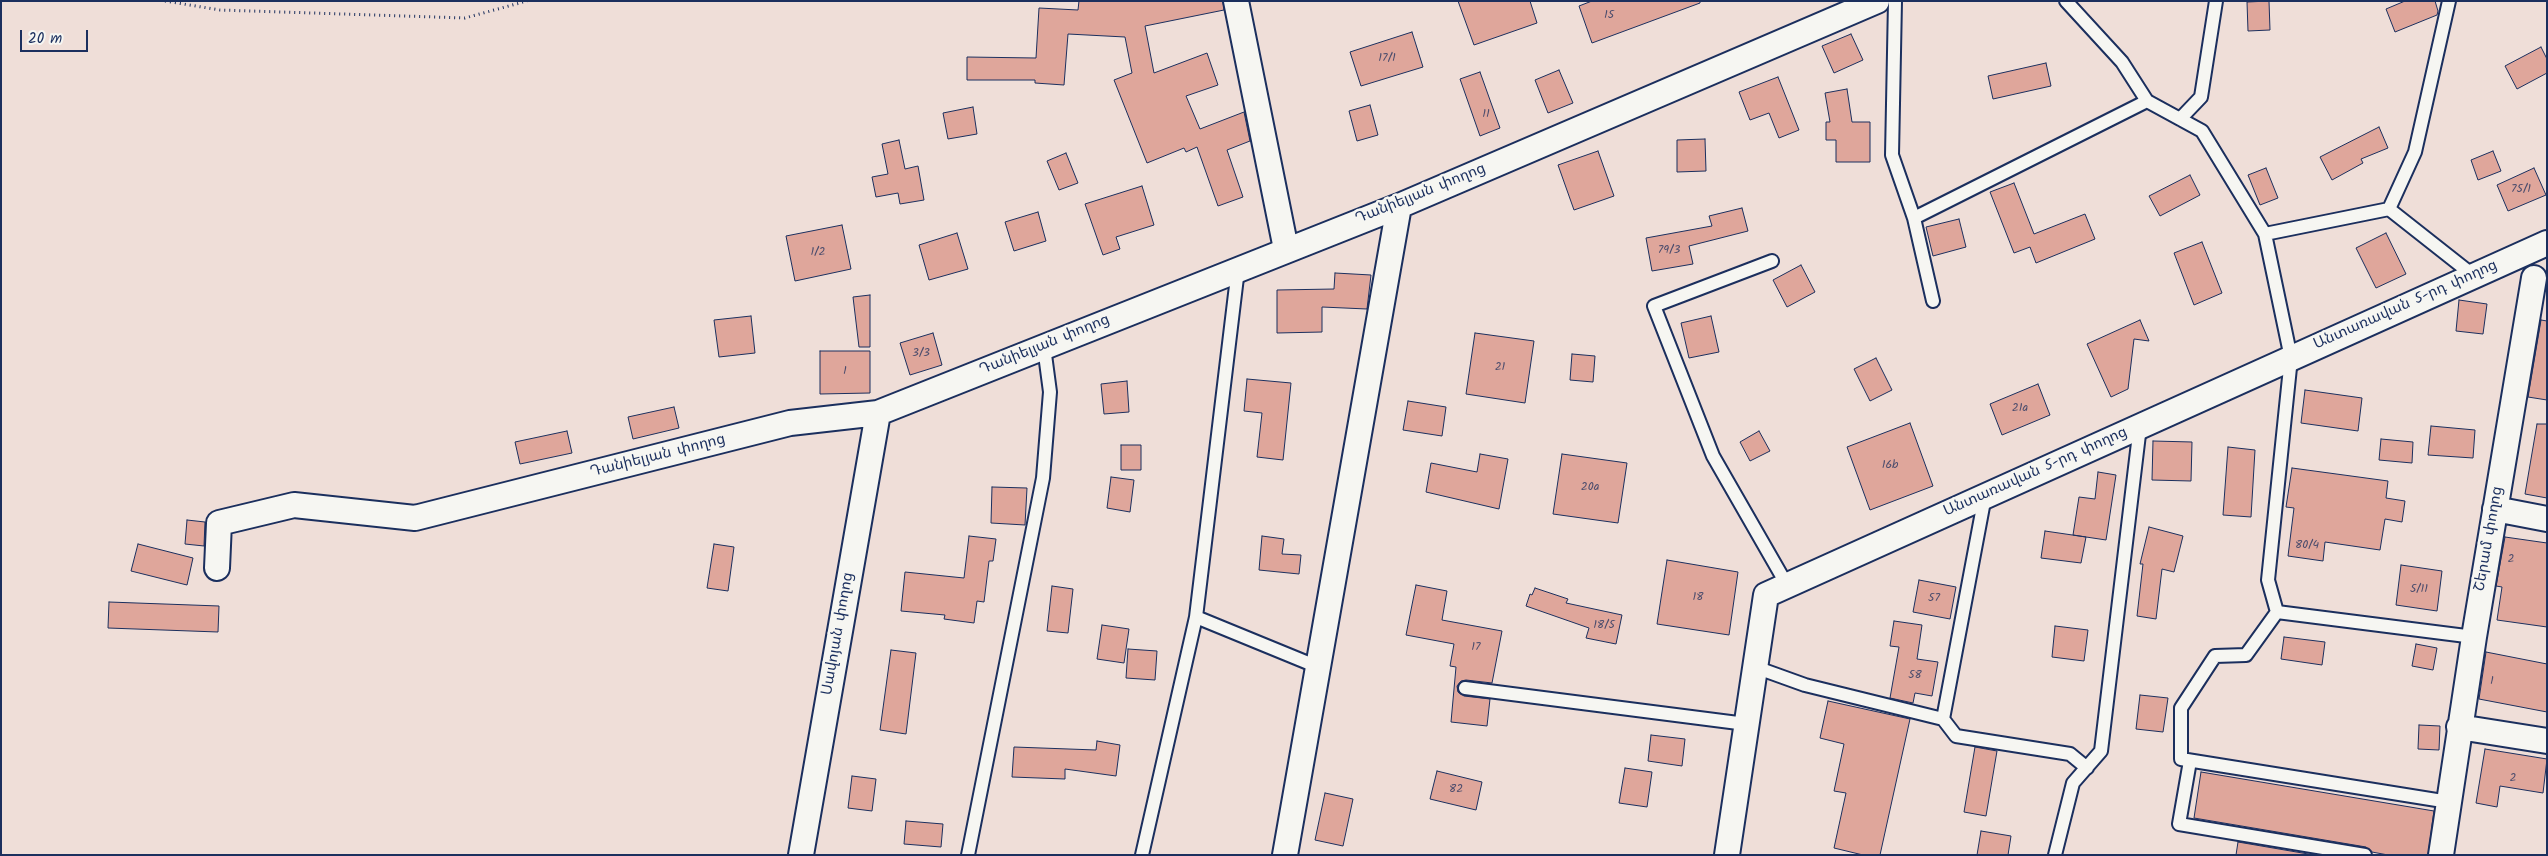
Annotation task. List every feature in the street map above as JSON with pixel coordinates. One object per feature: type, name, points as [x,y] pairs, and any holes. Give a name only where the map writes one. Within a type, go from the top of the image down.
[{"type":"street","points":[[1236,1],[1286,249]]},
{"type":"street","name":"Դանիելյան փողոց","points":[[217,568],[219,523],[294,505],[414,518],[790,423],[878,413],[1286,249],[1399,206],[1877,1]]},
{"type":"street","points":[[1285,855],[1399,206]]},
{"type":"street","name":"Անտառավան 5-րդ փողոց","points":[[1727,855],[1766,595],[2547,243]]},
{"type":"street","name":"Շերամ փողոց","points":[[2442,855],[2460,727],[2495,510],[2540,279],[2482,272]]},
{"type":"street","name":"Սավոյան փողոց","points":[[801,855],[878,413]]},
{"type":"street","points":[[2495,510],[2547,519]]},
{"type":"street","points":[[2460,727],[2547,741]]},
{"type":"lane","points":[[1895,1],[1892,155],[1914,218],[1932,301]]},
{"type":"lane","points":[[2066,1],[2122,62],[2147,102],[2202,131],[2264,234],[2291,358],[2268,580],[2277,612]]},
{"type":"lane","points":[[2180,119],[2201,97],[2216,1]]},
{"type":"lane","points":[[2389,209],[2415,152],[2449,1]]},
{"type":"lane","points":[[1914,218],[2147,102]]},
{"type":"lane","points":[[2264,234],[2389,209],[2482,272]]},
{"type":"lane","points":[[1772,261],[1654,306],[1714,456],[1787,585]]},
{"type":"lane","points":[[1142,855],[1196,617],[1238,269]]},
{"type":"lane","points":[[968,855],[1043,478],[1050,392],[1044,347]]},
{"type":"lane","points":[[2055,855],[2073,783],[2101,751],[2140,426]]},
{"type":"lane","points":[[1943,720],[1985,496]]},
{"type":"lane","points":[[2277,612],[2474,637]]},
{"type":"lane","points":[[2277,612],[2246,655],[2214,656],[2181,708],[2181,759],[2449,802]]},
{"type":"lane","points":[[1196,617],[1318,667]]},
{"type":"lane","points":[[1755,667],[1805,685],[1943,720],[1956,736],[2070,754],[2087,768]]},
{"type":"lane","points":[[1465,688],[1746,724]]},
{"type":"lane","points":[[2190,761],[2179,824],[2365,855]]},
{"type":"path","points":[[165,1],[220,10],[465,18],[526,1]]},
{"type":"building","points":[[1079,1],[1223,1],[1224,10],[1145,26],[1154,73],[1207,53],[1218,85],[1186,96],[1200,129],[1244,112],[1250,141],[1227,150],[1243,197],[1218,206],[1197,147],[1186,152],[1184,148],[1147,163],[1114,80],[1132,73],[1125,37],[1068,34],[1064,85],[1035,83],[1035,80],[967,80],[967,57],[1036,58],[1039,8],[1078,10]]},
{"type":"building","points":[[1458,1],[1530,1],[1537,23],[1474,45]]},
{"type":"building","points":[[1592,1],[1700,1],[1700,3],[1592,43],[1579,6]]},
{"type":"building","points":[[2269,1],[2270,30],[2248,31],[2247,2]]},
{"type":"building","points":[[2405,1],[2435,1],[2438,11],[2437,15],[2395,32],[2386,9]]},
{"type":"building","points":[[1412,32],[1423,67],[1361,86],[1350,52]]},
{"type":"building","points":[[1851,34],[1863,60],[1834,73],[1822,46]]},
{"type":"building","points":[[2541,47],[2547,59],[2547,73],[2517,89],[2505,66]]},
{"type":"building","points":[[2046,63],[2051,86],[1993,99],[1988,76]]},
{"type":"building","points":[[1559,70],[1573,103],[1548,113],[1535,80]]},
{"type":"building","points":[[1480,72],[1500,128],[1480,136],[1460,79]]},
{"type":"building","points":[[1778,77],[1799,130],[1779,138],[1769,113],[1750,120],[1739,92]]},
{"type":"building","points":[[1847,89],[1852,122],[1870,122],[1870,162],[1836,162],[1836,140],[1826,140],[1826,122],[1830,122],[1825,93]]},
{"type":"building","points":[[1370,105],[1378,135],[1357,141],[1349,111]]},
{"type":"building","points":[[973,107],[977,134],[948,139],[943,113]]},
{"type":"building","points":[[2379,127],[2388,148],[2361,159],[2363,163],[2332,180],[2320,157]]},
{"type":"building","points":[[1705,139],[1706,171],[1677,172],[1677,140]]},
{"type":"building","points":[[899,140],[905,169],[918,166],[924,200],[900,204],[898,193],[876,197],[872,177],[888,174],[882,144]]},
{"type":"building","points":[[1598,151],[1614,196],[1574,210],[1558,165]]},
{"type":"building","points":[[2493,151],[2501,171],[2478,180],[2471,160]]},
{"type":"building","points":[[1066,153],[1078,183],[1059,190],[1047,161]]},
{"type":"building","points":[[2266,168],[2278,198],[2260,205],[2248,175]]},
{"type":"building","points":[[2534,168],[2546,195],[2508,211],[2497,185]]},
{"type":"building","points":[[2190,175],[2200,195],[2160,216],[2149,196]]},
{"type":"building","points":[[2014,183],[2034,234],[2085,214],[2095,239],[2036,263],[2030,247],[2014,253],[1990,192]]},
{"type":"building","points":[[1142,186],[1154,225],[1116,237],[1120,249],[1103,255],[1085,204]]},
{"type":"building","points":[[1742,208],[1748,231],[1689,246],[1693,264],[1652,271],[1646,238],[1712,226],[1709,216]]},
{"type":"building","points":[[1038,212],[1046,241],[1014,251],[1005,222]]},
{"type":"building","points":[[1959,219],[1966,247],[1933,256],[1926,227]]},
{"type":"building","points":[[842,225],[851,269],[795,281],[786,236]]},
{"type":"building","points":[[957,233],[968,269],[929,280],[919,245]]},
{"type":"building","points":[[2386,233],[2406,274],[2376,288],[2356,248]]},
{"type":"building","points":[[2202,242],[2222,293],[2194,305],[2174,253]]},
{"type":"building","points":[[1801,265],[1815,292],[1787,307],[1773,280]]},
{"type":"building","points":[[1335,273],[1371,275],[1367,309],[1322,307],[1322,332],[1277,333],[1277,290],[1334,289]]},
{"type":"building","points":[[870,295],[870,347],[859,347],[853,297]]},
{"type":"building","points":[[2459,300],[2487,304],[2483,334],[2456,331]]},
{"type":"building","points":[[751,316],[755,353],[719,357],[714,320]]},
{"type":"building","points":[[1711,316],[1719,352],[1689,358],[1681,323]]},
{"type":"building","points":[[2140,320],[2149,341],[2134,339],[2128,389],[2111,397],[2087,344]]},
{"type":"building","points":[[2541,320],[2547,321],[2547,400],[2528,397]]},
{"type":"building","points":[[933,333],[942,365],[910,375],[900,343]]},
{"type":"building","points":[[1475,333],[1534,341],[1525,403],[1466,394]]},
{"type":"building","points":[[820,351],[870,351],[870,393],[820,394]]},
{"type":"building","points":[[1572,354],[1595,356],[1593,382],[1570,380]]},
{"type":"building","points":[[1876,358],[1892,390],[1870,401],[1854,369]]},
{"type":"building","points":[[1247,379],[1291,383],[1283,460],[1257,457],[1262,413],[1244,411]]},
{"type":"building","points":[[1127,381],[1129,412],[1104,414],[1101,384]]},
{"type":"building","points":[[2038,384],[2050,415],[2002,435],[1990,404]]},
{"type":"building","points":[[2305,390],[2362,398],[2358,431],[2301,423]]},
{"type":"building","points":[[1408,401],[1446,407],[1442,436],[1403,430]]},
{"type":"building","points":[[674,407],[679,428],[633,439],[628,417]]},
{"type":"building","points":[[1910,423],[1933,486],[1870,510],[1847,447]]},
{"type":"building","points":[[2537,424],[2547,424],[2547,498],[2525,494]]},
{"type":"building","points":[[2431,426],[2475,430],[2473,458],[2428,455]]},
{"type":"building","points":[[567,431],[572,453],[520,464],[515,442]]},
{"type":"building","points":[[1759,431],[1770,451],[1750,461],[1740,442]]},
{"type":"building","points":[[2381,439],[2413,442],[2412,463],[2379,460]]},
{"type":"building","points":[[2153,441],[2192,442],[2191,481],[2152,480]]},
{"type":"building","points":[[1121,445],[1141,445],[1141,470],[1121,470]]},
{"type":"building","points":[[2228,447],[2255,450],[2251,517],[2223,515]]},
{"type":"building","points":[[1480,454],[1508,459],[1499,509],[1426,492],[1431,463],[1477,472]]},
{"type":"building","points":[[1562,454],[1627,463],[1618,523],[1553,514]]},
{"type":"building","points":[[2292,468],[2388,481],[2386,498],[2405,501],[2402,522],[2385,519],[2380,550],[2325,542],[2323,561],[2288,556],[2294,508],[2286,507]]},
{"type":"building","points":[[2098,472],[2116,475],[2106,540],[2073,535],[2079,497],[2095,499]]},
{"type":"building","points":[[1111,477],[1134,480],[1130,512],[1107,508]]},
{"type":"building","points":[[992,487],[1027,488],[1025,525],[991,523]]},
{"type":"building","points":[[187,520],[205,522],[204,546],[185,544]]},
{"type":"building","points":[[2149,527],[2183,536],[2174,572],[2162,569],[2156,619],[2137,616],[2143,564],[2140,564]]},
{"type":"building","points":[[2045,531],[2086,537],[2081,563],[2041,558]]},
{"type":"building","points":[[969,536],[996,539],[993,561],[989,561],[984,602],[977,601],[974,623],[944,619],[945,615],[901,611],[905,572],[964,578]]},
{"type":"building","points":[[1262,536],[1284,539],[1282,554],[1301,555],[1299,574],[1259,570]]},
{"type":"building","points":[[2505,537],[2547,543],[2547,627],[2497,620],[2502,587],[2496,586]]},
{"type":"building","points":[[138,544],[193,558],[187,585],[131,571]]},
{"type":"building","points":[[714,544],[734,547],[728,591],[707,588]]},
{"type":"building","points":[[1667,560],[1738,572],[1729,635],[1657,624]]},
{"type":"building","points":[[2401,565],[2442,571],[2437,611],[2396,605]]},
{"type":"building","points":[[1919,580],[1956,587],[1950,619],[1913,612]]},
{"type":"building","points":[[1416,585],[1447,591],[1442,620],[1502,631],[1492,683],[1466,680],[1461,681],[1457,686],[1458,692],[1464,696],[1490,699],[1487,726],[1451,722],[1456,667],[1450,666],[1454,644],[1406,635]]},
{"type":"building","points":[[1052,586],[1073,589],[1068,633],[1047,631]]},
{"type":"building","points":[[1535,588],[1568,599],[1566,603],[1622,615],[1616,644],[1586,638],[1589,628],[1526,606],[1530,594],[1532,595]]},
{"type":"building","points":[[109,602],[219,606],[218,632],[108,628]]},
{"type":"building","points":[[1894,621],[1922,625],[1917,659],[1938,662],[1932,696],[1915,693],[1913,703],[1890,698],[1899,647],[1890,646]]},
{"type":"building","points":[[1102,625],[1129,629],[1124,663],[1097,659]]},
{"type":"building","points":[[2055,626],[2088,630],[2084,661],[2052,657]]},
{"type":"building","points":[[2284,637],[2325,642],[2322,665],[2281,659]]},
{"type":"building","points":[[2416,644],[2437,648],[2433,670],[2412,666]]},
{"type":"building","points":[[1128,649],[1157,651],[1155,680],[1126,678]]},
{"type":"building","points":[[891,650],[916,653],[906,734],[880,730]]},
{"type":"building","points":[[2486,652],[2547,664],[2547,712],[2479,699]]},
{"type":"building","points":[[2140,695],[2168,698],[2163,732],[2136,729]]},
{"type":"building","points":[[1828,701],[1910,719],[1880,855],[1863,855],[1834,848],[1846,793],[1834,791],[1844,744],[1820,738]]},
{"type":"building","points":[[2419,725],[2440,726],[2439,750],[2418,749]]},
{"type":"building","points":[[1651,735],[1685,739],[1682,766],[1648,761]]},
{"type":"building","points":[[1097,741],[1120,745],[1116,776],[1065,769],[1065,779],[1012,777],[1014,747],[1096,750]]},
{"type":"building","points":[[1975,747],[1997,751],[1986,816],[1964,812]]},
{"type":"building","points":[[2485,749],[2547,759],[2543,793],[2500,786],[2497,807],[2476,803]]},
{"type":"building","points":[[1625,768],[1652,772],[1647,807],[1619,803]]},
{"type":"building","points":[[1437,771],[1482,782],[1476,810],[1430,799]]},
{"type":"building","points":[[2201,772],[2434,811],[2428,855],[2388,855],[2372,852],[2366,847],[2194,818]]},
{"type":"building","points":[[852,776],[876,779],[872,811],[848,808]]},
{"type":"building","points":[[1325,793],[1353,799],[1343,846],[1315,840]]},
{"type":"building","points":[[906,821],[943,824],[941,847],[904,844]]},
{"type":"building","points":[[1981,831],[2011,836],[2008,855],[1977,855]]},
{"type":"building","points":[[2238,842],[2314,855],[2236,855]]}]
